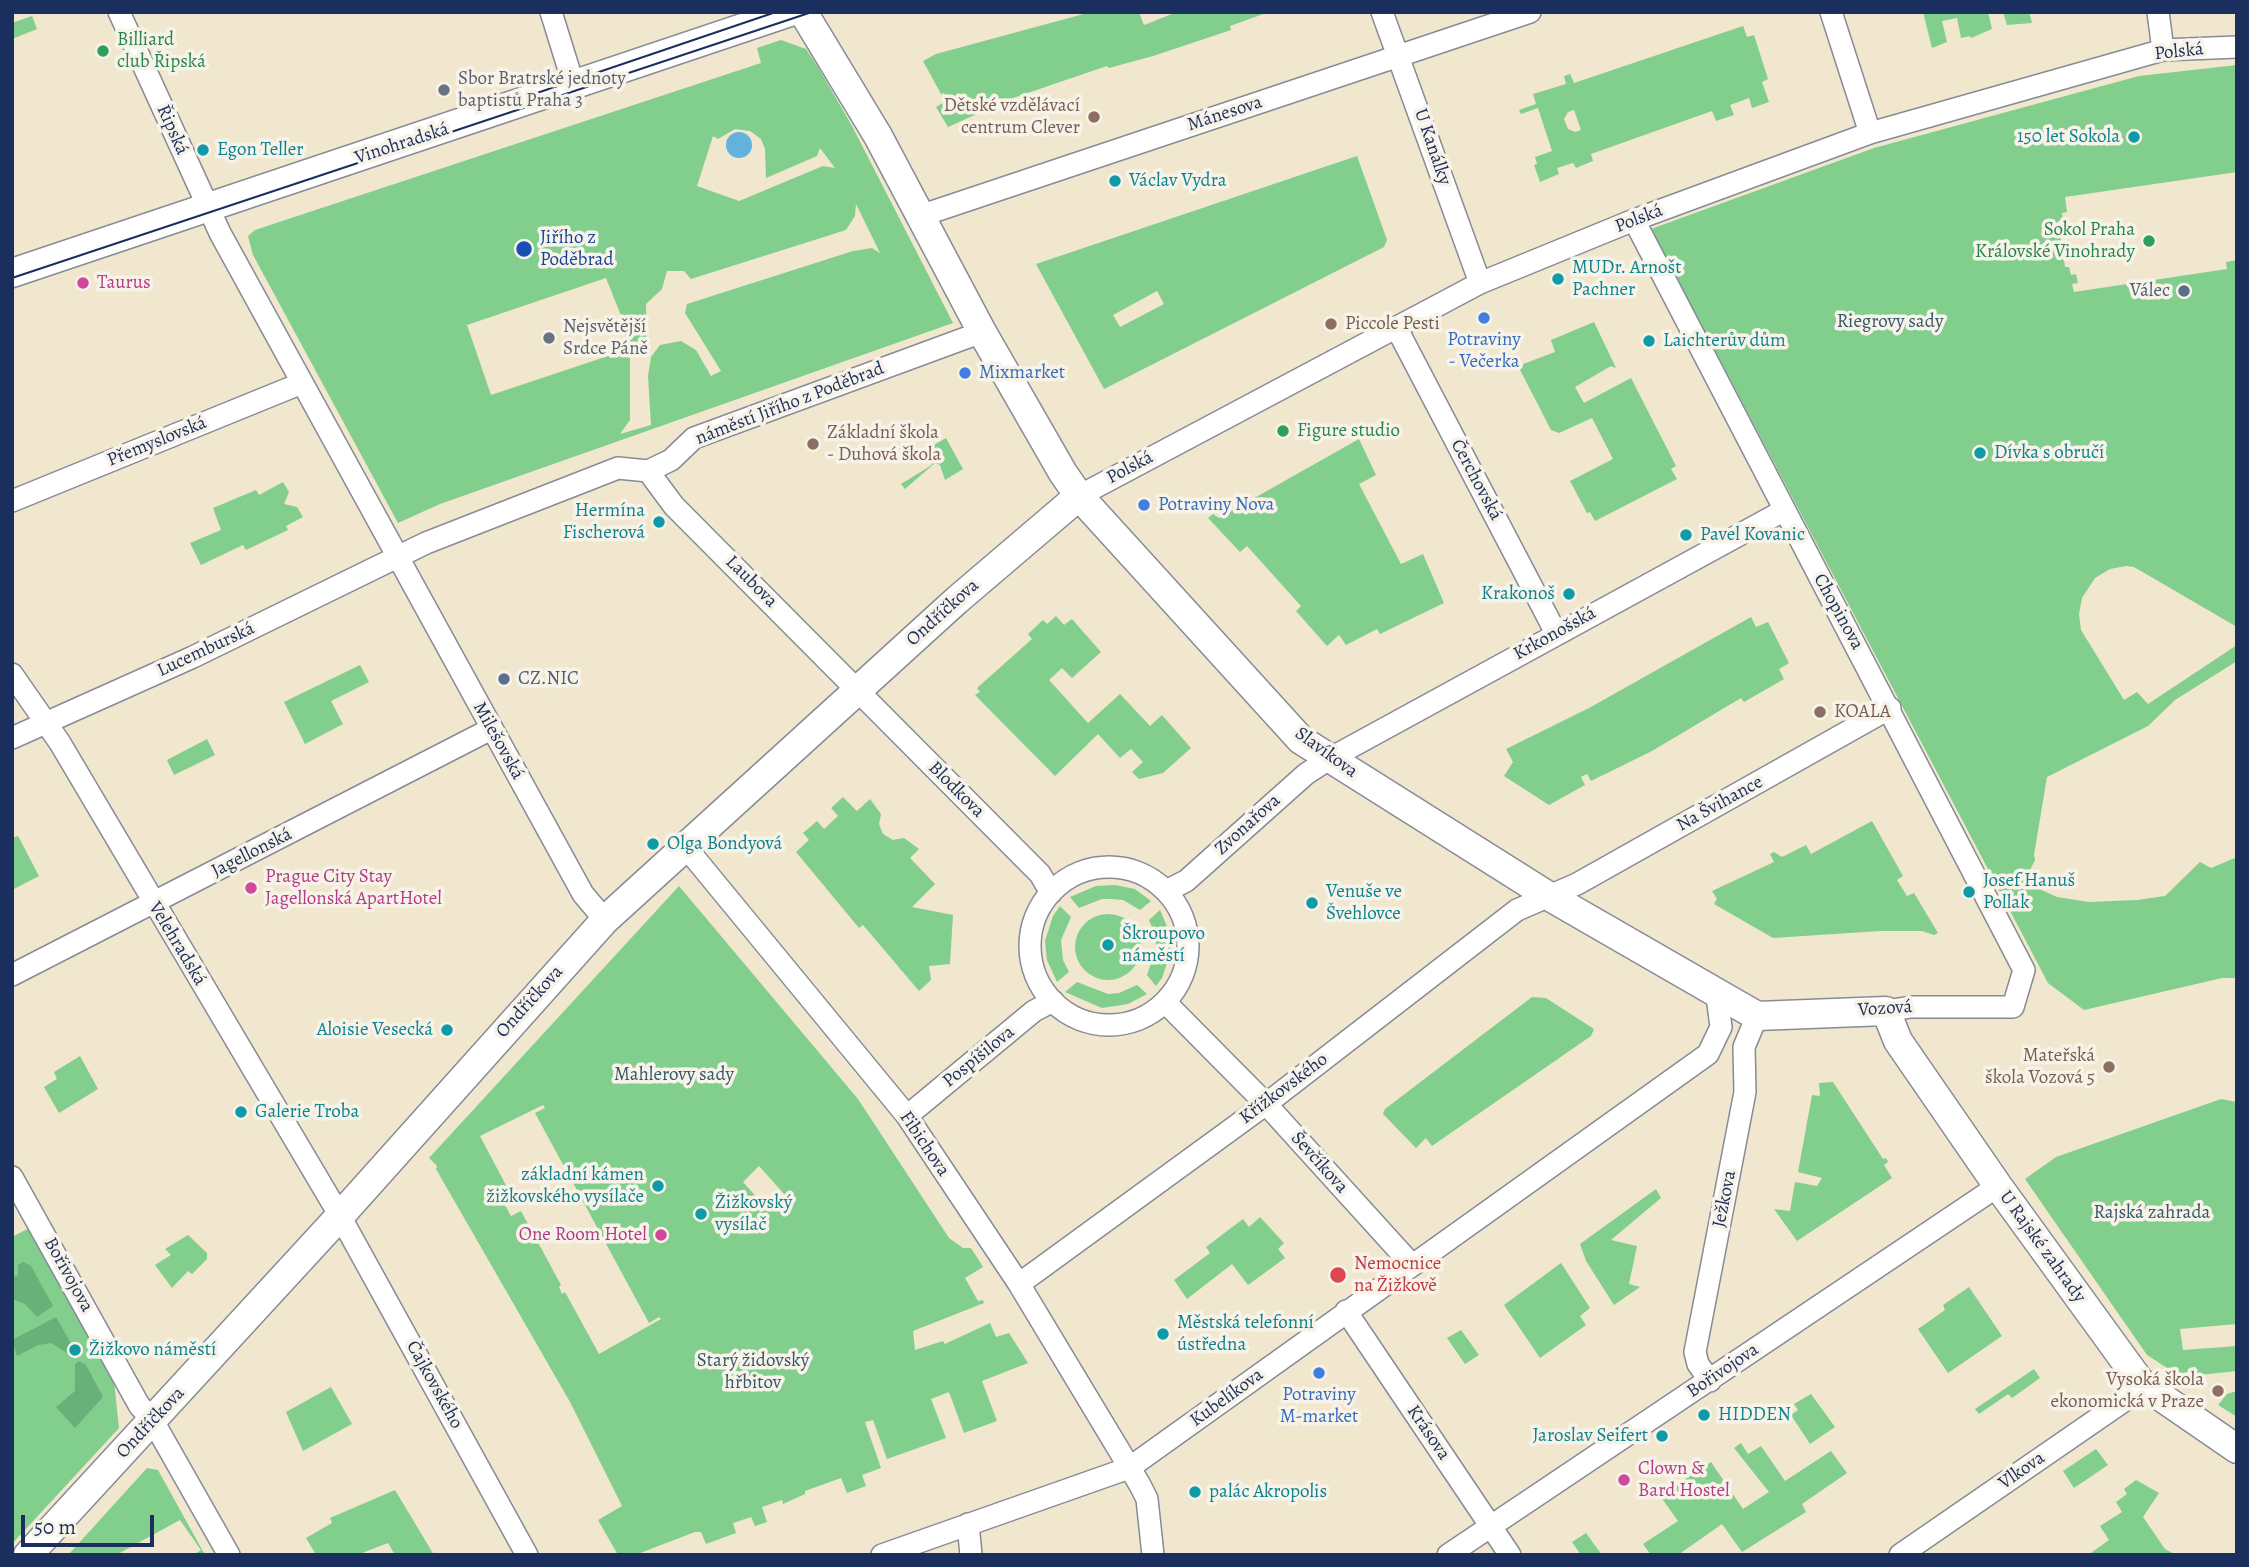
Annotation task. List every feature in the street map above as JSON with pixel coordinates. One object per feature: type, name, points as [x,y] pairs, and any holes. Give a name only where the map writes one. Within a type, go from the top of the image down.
[{"type":"street","name":"Řipská","points":[[119,12],[208,209]]},
{"type":"street","points":[[551,12],[574,86]]},
{"type":"street","name":"Vinohradská","points":[[12,273],[790,12]]},
{"type":"street","points":[[803,12],[878,136],[982,332]]},
{"type":"street","name":"U Kanálky","points":[[1382,12],[1400,55],[1480,283]]},
{"type":"street","name":"Mánesova","points":[[920,216],[1530,12]]},
{"type":"street","points":[[1831,12],[1870,133]]},
{"type":"street","points":[[2158,12],[2163,50]]},
{"type":"street","name":"Polská","points":[[1080,496],[1480,283],[1634,220],[1870,133],[2163,50],[2237,47]]},
{"type":"street","points":[[208,209],[397,558],[461,528],[618,468],[648,471]]},
{"type":"street","name":"Chopinova","points":[[1634,220],[2024,970],[2014,1007]]},
{"type":"street","name":"Čerchovská","points":[[1396,327],[1556,633]]},
{"type":"street","name":"náměstí Jiřího z Poděbrad","points":[[648,471],[671,460],[694,438],[982,332]]},
{"type":"street","name":"Slavíkova","points":[[982,332],[1080,496],[1301,740],[1547,895],[1717,996],[1757,1016]]},
{"type":"street","name":"Přemyslovská","points":[[12,501],[302,383]]},
{"type":"street","name":"Laubova","points":[[648,471],[674,506],[858,690]]},
{"type":"street","name":"Ondříčkova","points":[[28,1555],[340,1216],[605,919],[858,690],[1080,496]]},
{"type":"street","name":"Krkonošská","points":[[1329,759],[1783,511]]},
{"type":"street","name":"Lucemburská","points":[[12,738],[193,657],[397,558]]},
{"type":"street","name":"Milešovská","points":[[397,558],[583,894],[605,919]]},
{"type":"street","name":"Velehradská","points":[[12,674],[46,722],[340,1216]]},
{"type":"street","name":"Blodkova","points":[[858,690],[1040,874],[1051,892]]},
{"type":"street","name":"Na Švihance","points":[[1547,895],[1577,884],[1890,708]]},
{"type":"street","name":"Jagellonská","points":[[12,975],[491,729]]},
{"type":"street","name":"Zvonařova","points":[[1166,891],[1186,881],[1306,774],[1329,759]]},
{"type":"street","name":"Fibichova","points":[[684,845],[907,1116],[1019,1284],[1147,1499],[1153,1555]]},
{"type":"street","points":[[1115,867],[1143,874],[1166,891],[1182,914],[1188,941],[1181,980],[1165,1002],[1141,1018],[1110,1025],[1079,1019],[1053,1001],[1037,978],[1030,949],[1035,918],[1051,892],[1072,876],[1086,870],[1115,867]]},
{"type":"street","name":"Křížkovského","points":[[1019,1284],[1266,1104],[1517,910],[1547,895]]},
{"type":"street","points":[[1708,1054],[1721,1027],[1717,996]]},
{"type":"street","name":"Pospíšilova","points":[[907,1116],[1034,1012],[1053,1001]]},
{"type":"street","name":"Ševčíkova","points":[[1165,1002],[1266,1104],[1412,1265]]},
{"type":"street","name":"Vozová","points":[[1757,1016],[1886,1011],[1911,1007],[2014,1007]]},
{"type":"street","name":"U Rajské zahrady","points":[[1886,1011],[1898,1041],[1998,1186],[2141,1383],[2237,1449]]},
{"type":"street","name":"Ježkova","points":[[1710,1381],[1698,1364],[1695,1352],[1745,1092],[1744,1047],[1757,1016]]},
{"type":"street","name":"Kubelíkova","points":[[882,1555],[1129,1468],[1708,1054],[1744,1047]]},
{"type":"street","name":"Bořivojova","points":[[12,1177],[20,1206],[139,1405],[153,1421],[229,1555]]},
{"type":"street","name":"Bořivojova","points":[[1448,1555],[1998,1186]]},
{"type":"street","name":"Čajkovského","points":[[340,1216],[527,1555]]},
{"type":"street","name":"Krásova","points":[[1346,1311],[1510,1555]]},
{"type":"street","name":"Vlkova","points":[[1900,1555],[2128,1398],[2141,1383]]},
{"type":"street","points":[[968,1524],[971,1555]]},
{"type":"green space","points":[[1091,12],[1139,12],[1144,25],[1177,12],[1269,12],[1230,26],[1231,30],[1153,56],[1109,68],[1107,66],[1010,99],[948,127],[936,107],[948,100],[944,93],[941,94],[923,61],[936,54]]},
{"type":"green space","points":[[1923,12],[1988,12],[1992,29],[1971,38],[1961,38],[1957,18],[1942,21],[1947,42],[1932,48]]},
{"type":"green space","points":[[2003,12],[2029,12],[2032,23],[2007,25]]},
{"type":"green space","points":[[32,16],[37,29],[12,39],[12,23]]},
{"type":"green space","points":[[1743,26],[1747,37],[1754,35],[1768,79],[1762,82],[1769,102],[1752,108],[1749,98],[1730,105],[1734,115],[1716,121],[1712,111],[1591,154],[1593,161],[1576,168],[1573,163],[1557,168],[1559,174],[1540,182],[1534,165],[1537,164],[1535,157],[1552,151],[1538,108],[1521,114],[1519,110],[1536,104],[1533,94],[1566,84],[1564,76],[1570,74],[1574,83]],"holes":[[[1574,110],[1581,130],[1575,132],[1568,129],[1564,119],[1568,112]]]},
{"type":"green space","points":[[781,40],[806,49],[852,126],[953,323],[440,504],[398,523],[253,255],[248,236],[255,230],[761,63],[757,48]],"holes":[[[735,129],[750,131],[761,139],[765,149],[766,178],[817,156],[820,148],[835,168],[823,166],[739,201],[697,186],[713,136],[718,139]],[[856,204],[880,253],[872,248],[853,251],[687,304],[685,313],[721,371],[711,376],[696,350],[681,341],[660,345],[651,357],[648,376],[651,425],[620,434],[630,420],[630,355],[647,349],[646,304],[662,289],[667,271],[684,271],[691,279],[846,230],[855,216]],[[606,278],[622,318],[620,320],[629,349],[491,395],[467,325]]]},
{"type":"green space","name":"Riegrovy sady","points":[[2237,65],[2237,172],[2065,197],[2067,212],[2062,213],[2063,221],[2058,221],[2065,267],[2069,267],[2071,275],[2076,274],[2078,283],[2072,284],[2074,292],[2227,269],[2226,262],[2237,260],[2237,627],[2134,567],[2126,566],[2110,569],[2095,578],[2082,598],[2079,614],[2081,630],[2124,700],[2137,692],[2148,704],[2237,645],[2237,661],[2175,700],[2148,726],[2047,777],[2035,860],[2028,874],[2037,888],[2057,897],[2089,902],[2137,900],[2165,896],[2200,862],[2211,868],[2237,857],[2237,978],[2222,978],[2084,1010],[2048,983],[1651,229],[1874,148],[2139,76]]},
{"type":"green space","points":[[1357,156],[1387,240],[1384,247],[1104,389],[1036,264]],"holes":[[[1157,291],[1164,304],[1120,327],[1113,315]]]},
{"type":"green space","points":[[1594,322],[1616,368],[1611,366],[1575,387],[1584,403],[1631,378],[1676,466],[1671,469],[1677,479],[1595,521],[1590,512],[1587,513],[1570,481],[1613,459],[1592,418],[1559,433],[1551,430],[1518,366],[1555,352],[1551,340]]},
{"type":"green space","points":[[946,438],[963,469],[945,480],[940,465],[935,463],[905,489],[901,484],[932,465],[927,449]]},
{"type":"green space","points":[[1359,439],[1376,475],[1359,484],[1401,564],[1423,554],[1444,603],[1380,634],[1377,629],[1346,645],[1339,635],[1327,646],[1296,611],[1301,606],[1247,546],[1240,552],[1208,518],[1213,514],[1219,518]]},
{"type":"green space","points":[[283,482],[289,492],[284,504],[297,507],[303,517],[286,526],[288,530],[246,550],[243,545],[201,565],[190,543],[221,530],[213,508],[256,490],[259,495]]},
{"type":"green space","points":[[1056,616],[1064,625],[1072,619],[1101,652],[1072,678],[1062,668],[1049,680],[1088,723],[1120,694],[1150,726],[1162,715],[1191,748],[1163,773],[1139,779],[1132,772],[1143,762],[1131,749],[1120,758],[1098,734],[1055,776],[975,695],[980,692],[977,688],[1032,639],[1028,634],[1043,620],[1047,624]]},
{"type":"green space","points":[[1751,617],[1756,627],[1768,622],[1789,663],[1779,669],[1784,679],[1744,702],[1741,698],[1652,751],[1591,781],[1587,774],[1581,777],[1585,785],[1549,805],[1504,776],[1513,762],[1506,749],[1589,708]]},
{"type":"green space","points":[[360,665],[369,682],[331,701],[343,724],[305,744],[284,702]]},
{"type":"green space","points":[[207,739],[215,755],[174,775],[167,760]]},
{"type":"green space","points":[[843,797],[857,811],[870,799],[881,814],[879,824],[883,834],[893,840],[904,838],[919,849],[910,858],[935,884],[912,907],[953,915],[950,964],[929,966],[931,980],[919,991],[863,925],[859,928],[796,852],[809,840],[803,833],[817,821],[824,829],[838,816],[831,808]]},
{"type":"green space","points":[[1872,821],[1903,876],[1897,880],[1907,896],[1914,893],[1938,933],[1934,935],[1922,931],[1880,931],[1773,938],[1714,904],[1717,899],[1712,891],[1774,862],[1770,854],[1774,852],[1782,857],[1806,845],[1811,854]]},
{"type":"green space","points":[[18,836],[39,876],[12,890],[12,838]]},
{"type":"green space","points":[[1115,885],[1135,889],[1151,901],[1140,910],[1123,900],[1111,899],[1102,899],[1079,908],[1070,897],[1096,886]]},
{"type":"green space","name":"Mahlerovy sady","points":[[679,886],[858,1099],[949,1238],[963,1248],[971,1248],[983,1267],[965,1278],[978,1301],[983,1300],[984,1303],[913,1331],[915,1350],[943,1341],[945,1344],[990,1323],[996,1337],[1009,1333],[1028,1363],[982,1381],[997,1421],[964,1433],[949,1392],[931,1399],[946,1438],[887,1459],[873,1420],[865,1422],[881,1468],[862,1475],[866,1486],[847,1493],[841,1478],[805,1491],[805,1494],[783,1504],[782,1500],[762,1507],[767,1522],[755,1526],[751,1517],[733,1523],[736,1533],[706,1544],[701,1532],[695,1532],[635,1555],[618,1555],[598,1520],[622,1506],[570,1402],[436,1169],[437,1166],[429,1158]],"holes":[[[543,1105],[545,1108],[535,1113],[649,1323],[659,1317],[661,1319],[599,1354],[565,1292],[562,1294],[559,1287],[561,1285],[521,1211],[511,1216],[494,1186],[502,1197],[510,1193],[480,1136]],[[759,1166],[786,1196],[769,1211],[743,1182]]]},
{"type":"green space","points":[[1060,906],[1071,917],[1061,940],[1063,960],[1069,972],[1057,982],[1047,960],[1045,941],[1053,916]]},
{"type":"green space","points":[[1160,910],[1169,931],[1171,951],[1162,978],[1156,986],[1147,975],[1156,948],[1156,937],[1149,920]]},
{"type":"green space","points":[[1108,914],[1121,917],[1131,924],[1138,934],[1141,947],[1138,960],[1131,970],[1121,977],[1108,980],[1095,977],[1085,970],[1078,960],[1075,947],[1078,934],[1085,924],[1095,917]]},
{"type":"green space","points":[[1077,982],[1108,994],[1119,993],[1137,985],[1147,994],[1128,1004],[1102,1008],[1065,992]]},
{"type":"green space","points":[[1532,997],[1546,998],[1594,1029],[1591,1036],[1432,1146],[1426,1138],[1416,1148],[1383,1114],[1385,1109]]},
{"type":"green space","points":[[80,1056],[98,1089],[59,1113],[44,1087],[57,1079],[54,1072]]},
{"type":"green space","points":[[1833,1082],[1883,1159],[1886,1158],[1888,1162],[1884,1165],[1892,1178],[1797,1241],[1774,1209],[1790,1211],[1795,1182],[1817,1186],[1822,1178],[1798,1172],[1812,1095],[1820,1096],[1819,1083]]},
{"type":"green space","name":"Rajská zahrada","points":[[2221,1099],[2237,1102],[2237,1324],[2180,1329],[2183,1350],[2237,1346],[2237,1371],[2181,1377],[2147,1355],[2025,1179],[2056,1157]]},
{"type":"green space","points":[[1656,1189],[1661,1198],[1611,1240],[1637,1246],[1629,1284],[1640,1287],[1614,1305],[1586,1261],[1580,1244]]},
{"type":"green space","points":[[1260,1217],[1284,1243],[1278,1249],[1285,1258],[1248,1285],[1232,1264],[1187,1299],[1174,1280],[1210,1253],[1206,1247],[1243,1219],[1249,1227]]},
{"type":"green space","name":"Žižkovo náměstí","points":[[29,1228],[114,1381],[119,1428],[12,1544],[12,1237]]},
{"type":"green space","points":[[188,1235],[207,1253],[207,1259],[192,1274],[188,1271],[172,1288],[155,1265],[171,1255],[165,1249]]},
{"type":"green space","points":[[23,1262],[31,1266],[53,1306],[37,1317],[25,1304],[12,1299],[12,1278],[18,1275],[18,1265]]},
{"type":"green space","points":[[1561,1263],[1590,1308],[1580,1316],[1586,1325],[1540,1358],[1504,1305]]},
{"type":"green space","points":[[1969,1287],[2002,1336],[1948,1373],[1918,1329],[1945,1310],[1943,1305]]},
{"type":"green space","points":[[56,1317],[77,1354],[70,1355],[51,1343],[38,1345],[17,1356],[12,1340]]},
{"type":"green space","points":[[1461,1330],[1479,1355],[1465,1364],[1447,1338]]},
{"type":"green space","points":[[79,1361],[86,1365],[103,1397],[75,1428],[56,1407],[75,1391],[75,1364]]},
{"type":"green space","points":[[2034,1369],[2040,1378],[2012,1398],[2008,1394],[1979,1414],[1975,1409]]},
{"type":"green space","points":[[331,1387],[352,1424],[303,1451],[286,1412]]},
{"type":"green space","points":[[2237,1391],[2237,1417],[2218,1405],[2227,1394]]},
{"type":"green space","points":[[1811,1394],[1835,1427],[1810,1444],[1791,1415],[1798,1410],[1794,1404]]},
{"type":"green space","points":[[1741,1443],[1748,1454],[1761,1446],[1785,1481],[1831,1451],[1847,1473],[1802,1504],[1806,1512],[1742,1552],[1722,1524],[1678,1555],[1651,1555],[1643,1544],[1678,1521],[1660,1496],[1711,1462],[1743,1509],[1769,1492],[1734,1448]]},
{"type":"green space","points":[[2096,1449],[2108,1465],[2074,1488],[2063,1471]]},
{"type":"green space","points":[[147,1468],[158,1470],[205,1555],[193,1555],[201,1550],[180,1520],[116,1555],[68,1555]]},
{"type":"green space","points":[[2136,1480],[2159,1493],[2143,1517],[2165,1549],[2176,1555],[2088,1555],[2109,1540],[2100,1526],[2122,1512],[2116,1502],[2127,1494],[2124,1489]]},
{"type":"green space","points":[[395,1490],[434,1555],[395,1555],[388,1543],[357,1555],[316,1555],[306,1538],[332,1523],[330,1518]]},
{"type":"green space","points":[[1586,1533],[1602,1555],[1581,1555],[1572,1542]]},
{"type":"water","points":[[739,132],[748,136],[752,145],[748,154],[739,158],[730,154],[726,145],[730,136]]},
{"type":"tram line","points":[[534,94],[776,12]]},
{"type":"tram line","points":[[12,278],[812,12]]},
{"type":"place","name":"Billiard club Řipská","points":[[103,51]]},
{"type":"place","name":"Sbor Bratrské jednoty baptistů Praha 3","points":[[444,90]]},
{"type":"place","name":"Dětské vzdělávací centrum Clever","points":[[1094,117]]},
{"type":"place","name":"150 let Sokola","points":[[2134,137]]},
{"type":"place","name":"Egon Teller","points":[[203,150]]},
{"type":"place","name":"Václav Vydra","points":[[1115,181]]},
{"type":"place","name":"Sokol Praha Královské Vinohrady","points":[[2149,241]]},
{"type":"place","name":"Jiřího z Poděbrad","points":[[524,249]]},
{"type":"place","name":"MUDr. Arnošt Pachner","points":[[1558,279]]},
{"type":"place","name":"Taurus","points":[[83,283]]},
{"type":"place","name":"Válec","points":[[2184,291]]},
{"type":"place","name":"Potraviny - Večerka","points":[[1484,318]]},
{"type":"place","name":"Piccole Pesti","points":[[1331,324]]},
{"type":"place","name":"Nejsvětější Srdce Páně","points":[[549,338]]},
{"type":"place","name":"Laichterův dům","points":[[1649,341]]},
{"type":"place","name":"Mixmarket","points":[[965,373]]},
{"type":"place","name":"Figure studio","points":[[1283,431]]},
{"type":"place","name":"Základní škola - Duhová škola","points":[[813,444]]},
{"type":"place","name":"Dívka s obručí","points":[[1980,453]]},
{"type":"place","name":"Potraviny Nova","points":[[1144,505]]},
{"type":"place","name":"Hermína Fischerová","points":[[659,522]]},
{"type":"place","name":"Pavel Kovanic","points":[[1686,535]]},
{"type":"place","name":"Krakonoš","points":[[1569,594]]},
{"type":"place","name":"CZ.NIC","points":[[504,679]]},
{"type":"place","name":"KOALA","points":[[1820,712]]},
{"type":"place","name":"Olga Bondyová","points":[[653,844]]},
{"type":"place","name":"Prague City Stay Jagellonská ApartHotel","points":[[251,888]]},
{"type":"place","name":"Josef Hanuš Pollak","points":[[1969,892]]},
{"type":"place","name":"Venuše ve Švehlovce","points":[[1312,903]]},
{"type":"place","name":"Škroupovo náměstí","points":[[1108,945]]},
{"type":"place","name":"Aloisie Vesecká","points":[[447,1030]]},
{"type":"place","name":"Mateřská škola Vozová 5","points":[[2109,1067]]},
{"type":"place","name":"Galerie Troba","points":[[241,1112]]},
{"type":"place","name":"základní kámen žižkovského vysílače","points":[[658,1186]]},
{"type":"place","name":"Žižkovský vysílač","points":[[701,1214]]},
{"type":"place","name":"One Room Hotel","points":[[661,1235]]},
{"type":"place","name":"Nemocnice na Žižkově","points":[[1338,1275]]},
{"type":"place","name":"Městská telefonní ústředna","points":[[1163,1334]]},
{"type":"place","name":"Žižkovo náměstí","points":[[75,1350]]},
{"type":"place","name":"Potraviny M-market","points":[[1319,1373]]},
{"type":"place","name":"Vysoká škola ekonomická v Praze","points":[[2218,1391]]},
{"type":"place","name":"HIDDEN","points":[[1704,1415]]},
{"type":"place","name":"Jaroslav Seifert","points":[[1662,1436]]},
{"type":"place","name":"Clown & Bard Hostel","points":[[1624,1480]]},
{"type":"place","name":"palác Akropolis","points":[[1195,1492]]},
{"type":"park label","name":"Starý židovský hřbitov","points":[[753,1372]]}]
